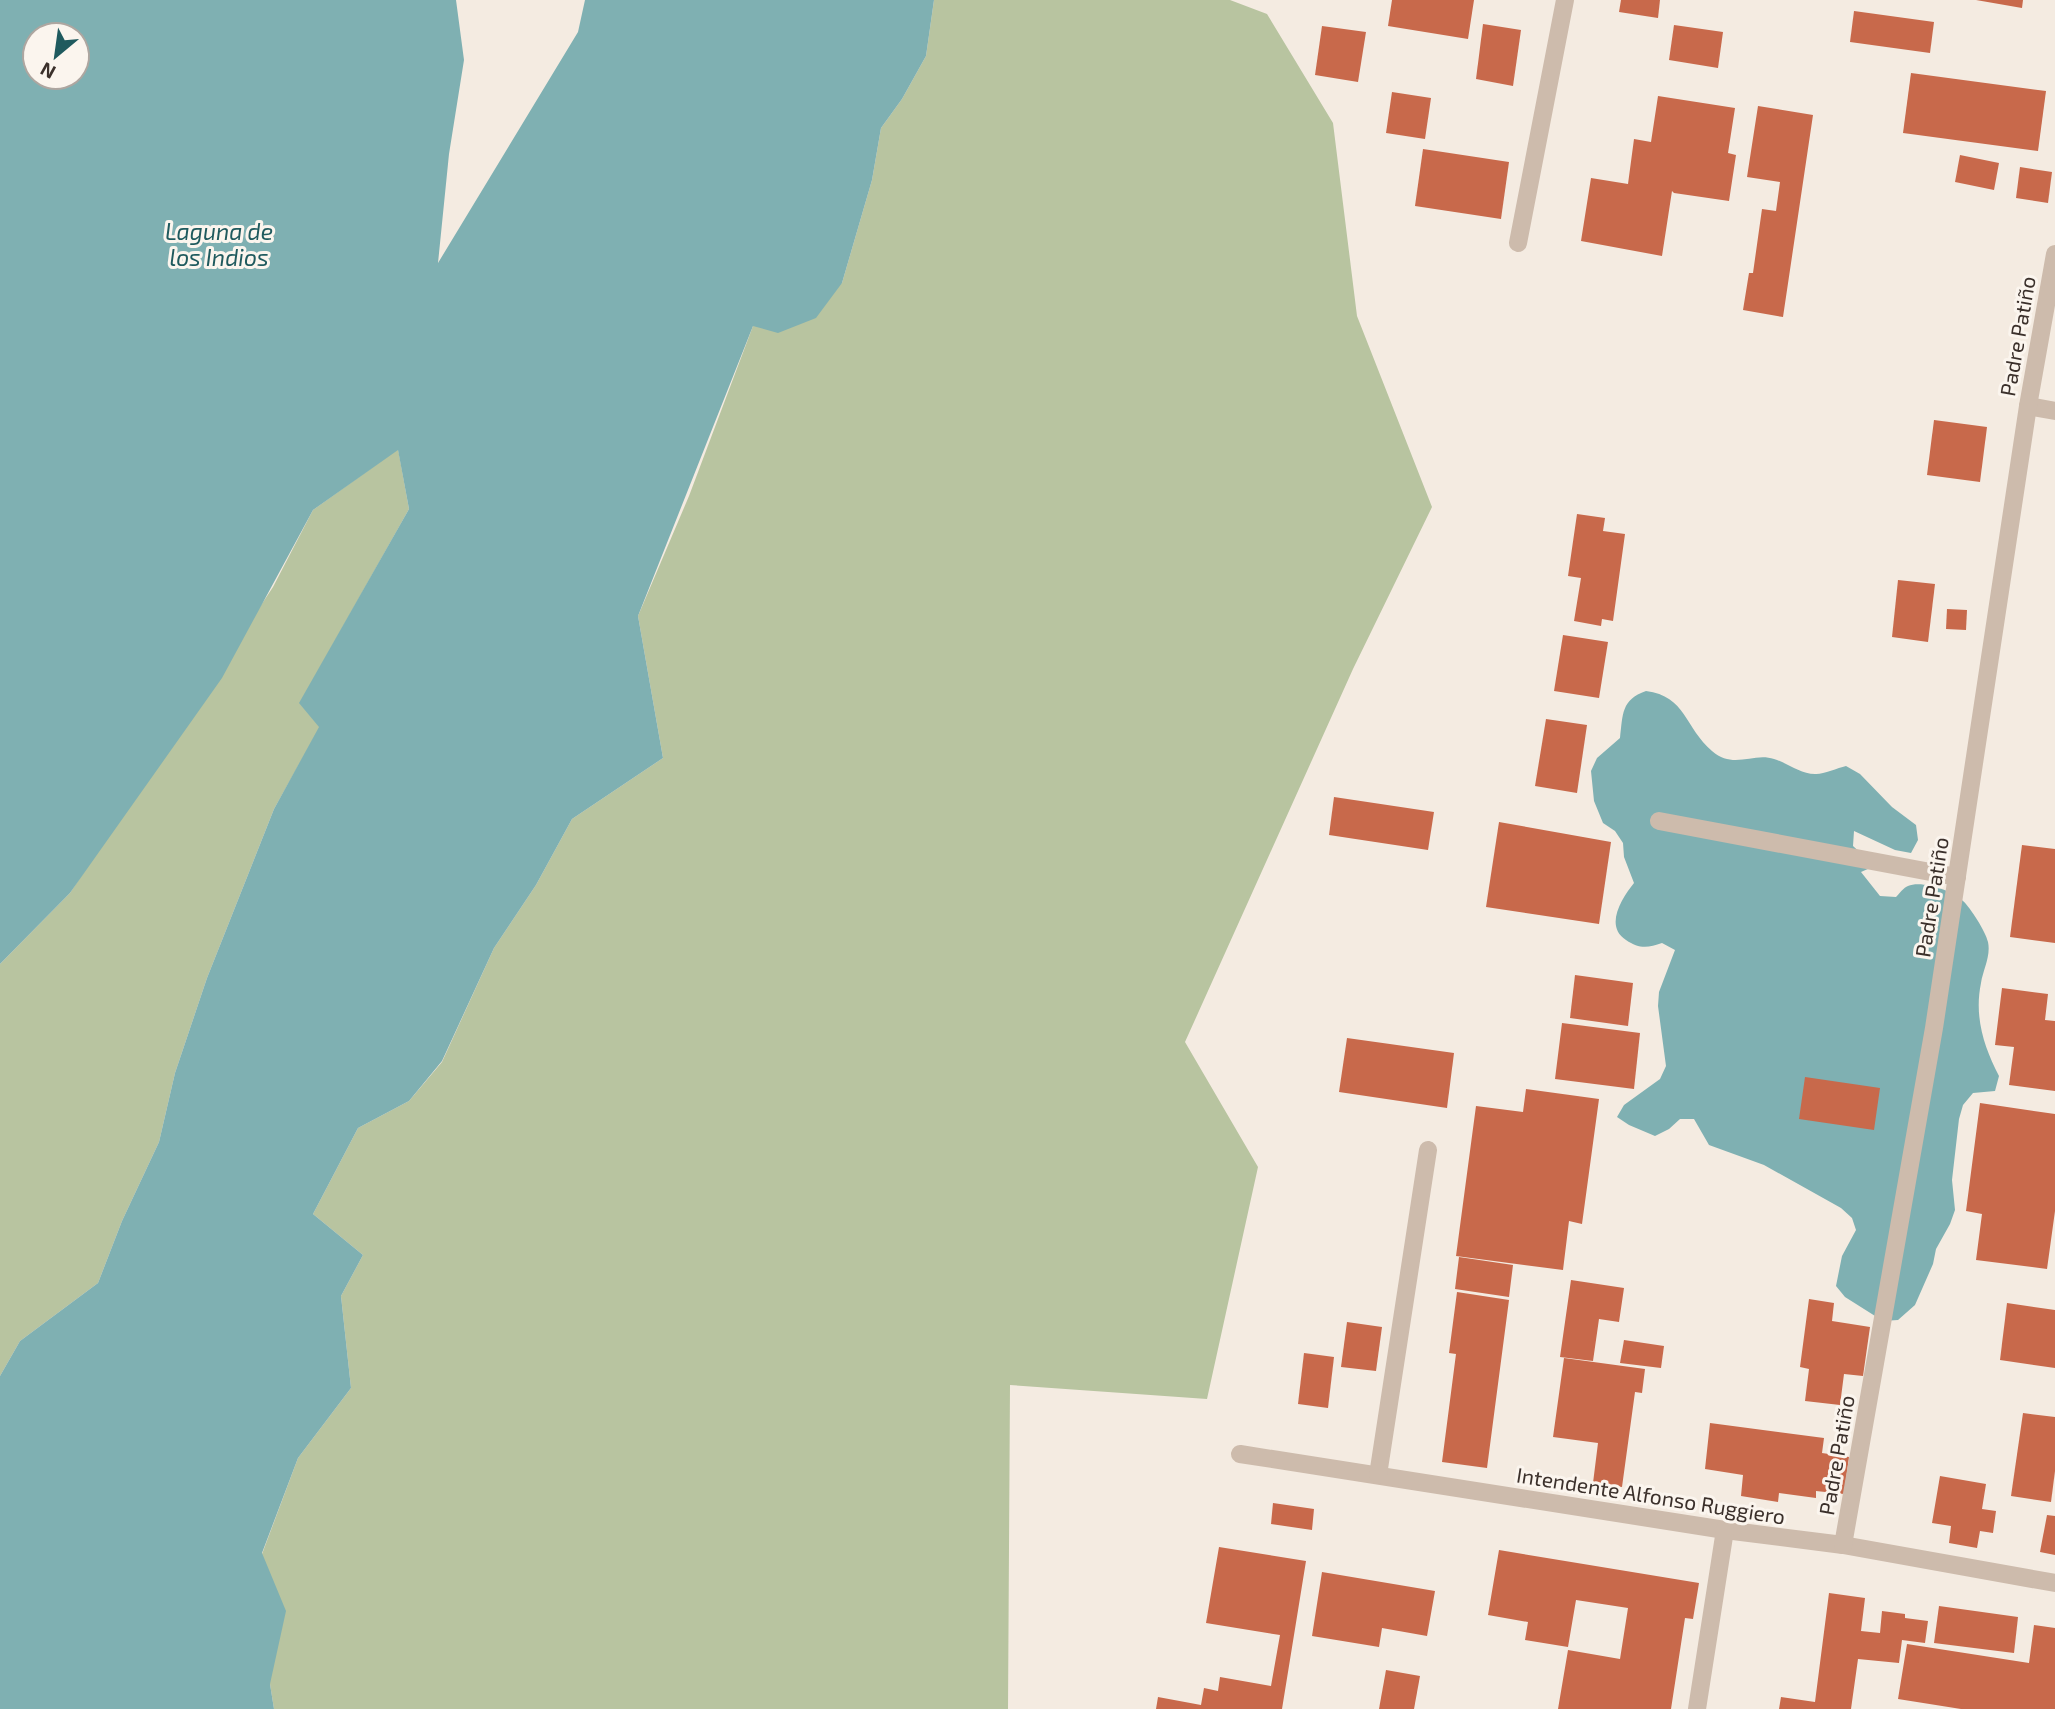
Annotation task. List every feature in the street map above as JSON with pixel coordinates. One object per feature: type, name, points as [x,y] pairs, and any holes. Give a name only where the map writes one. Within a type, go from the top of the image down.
[{"type":"street","points":[[1518,243],[1564,0]]},
{"type":"street","name":"Padre Patiño","points":[[1843,1545],[1934,1028],[2028,406],[2055,254]]},
{"type":"street","points":[[2028,406],[2055,411]]},
{"type":"street","points":[[1659,821],[1957,877]]},
{"type":"street","points":[[1378,1475],[1428,1150]]},
{"type":"street","name":"Intendente Alfonso Ruggiero","points":[[1240,1454],[1725,1530],[1843,1545],[2055,1583]]},
{"type":"street","points":[[1696,1709],[1725,1530]]},
{"type":"green space","points":[[934,0],[1230,0],[1267,14],[1333,123],[1357,316],[1432,507],[1353,669],[1185,1042],[1258,1167],[1207,1399],[1010,1385],[1008,1709],[274,1709],[262,1554],[298,1458],[351,1388],[341,1296],[363,1255],[313,1214],[358,1128],[409,1101],[442,1062],[494,948],[536,885],[572,819],[663,758],[638,616],[689,496],[753,326],[842,283],[872,180],[881,128],[902,99],[926,56]]},
{"type":"green space","points":[[398,449],[409,509],[300,703],[320,727],[274,809],[207,978],[175,1073],[159,1142],[122,1221],[98,1283],[20,1341],[0,1376],[0,964],[70,893],[273,587],[313,510]]},
{"type":"water","name":"Laguna de los Indios","points":[[0,0],[456,0],[464,60],[449,154],[438,263],[578,32],[585,0],[934,0],[926,56],[902,99],[881,128],[872,180],[842,283],[816,318],[778,333],[753,326],[638,616],[663,758],[572,819],[536,885],[494,948],[442,1061],[409,1101],[358,1128],[313,1214],[363,1255],[341,1296],[351,1388],[298,1458],[262,1553],[286,1611],[270,1684],[274,1709],[0,1709],[0,1376],[20,1341],[98,1283],[122,1221],[159,1142],[175,1073],[207,978],[274,809],[319,727],[299,703],[409,509],[398,450],[313,510],[222,678],[70,893],[0,964]]},
{"type":"water","points":[[1646,691],[1659,694],[1677,706],[1703,742],[1720,757],[1736,760],[1766,757],[1815,774],[1846,766],[1860,774],[1892,807],[1916,825],[1918,840],[1911,853],[1895,850],[1854,831],[1853,846],[1865,857],[1879,864],[1861,872],[1880,896],[1896,897],[1908,886],[1921,884],[1952,894],[1970,909],[1987,938],[1989,947],[1979,996],[1980,1020],[1985,1043],[1999,1076],[1995,1091],[1973,1093],[1963,1105],[1952,1180],[1955,1210],[1936,1249],[1933,1264],[1915,1305],[1898,1320],[1883,1321],[1845,1297],[1836,1286],[1842,1256],[1856,1230],[1852,1218],[1841,1208],[1764,1165],[1709,1145],[1694,1119],[1680,1119],[1655,1136],[1617,1117],[1624,1105],[1660,1079],[1666,1066],[1658,1006],[1659,992],[1675,950],[1662,943],[1648,947],[1635,945],[1626,940],[1616,927],[1620,904],[1634,883],[1624,857],[1623,843],[1615,831],[1603,823],[1594,801],[1591,771],[1597,758],[1620,738],[1623,715],[1628,703]]},
{"type":"building","points":[[1392,0],[1474,0],[1468,39],[1388,26]]},
{"type":"building","points":[[1621,0],[1660,0],[1658,18],[1619,12]]},
{"type":"building","points":[[1976,0],[2023,0],[2022,8]]},
{"type":"building","points":[[1854,11],[1934,22],[1930,53],[1850,42]]},
{"type":"building","points":[[1483,24],[1521,30],[1513,86],[1476,79]]},
{"type":"building","points":[[1674,25],[1723,32],[1718,68],[1669,60]]},
{"type":"building","points":[[1322,26],[1366,32],[1358,82],[1315,75]]},
{"type":"building","points":[[1911,73],[2046,91],[2038,151],[1903,133]]},
{"type":"building","points":[[1392,92],[1431,98],[1425,139],[1386,133]]},
{"type":"building","points":[[1658,96],[1735,108],[1728,153],[1736,155],[1729,201],[1672,191],[1662,256],[1581,241],[1591,178],[1628,184],[1634,139],[1651,142]]},
{"type":"building","points":[[1758,106],[1813,115],[1783,317],[1743,310],[1749,273],[1753,273],[1762,209],[1776,211],[1780,182],[1747,177]]},
{"type":"building","points":[[1423,149],[1509,162],[1501,219],[1415,206]]},
{"type":"building","points":[[1960,155],[1999,163],[1994,190],[1955,182]]},
{"type":"building","points":[[2020,167],[2052,172],[2048,203],[2016,198]]},
{"type":"building","points":[[1934,420],[1987,427],[1980,482],[1927,475]]},
{"type":"building","points":[[1577,514],[1605,518],[1603,531],[1625,534],[1613,621],[1602,619],[1601,626],[1574,621],[1581,578],[1568,576]]},
{"type":"building","points":[[1898,580],[1935,584],[1928,642],[1892,637]]},
{"type":"building","points":[[1947,609],[1967,610],[1966,630],[1946,629]]},
{"type":"building","points":[[1563,635],[1608,642],[1599,698],[1554,691]]},
{"type":"building","points":[[1546,719],[1587,725],[1577,793],[1535,786]]},
{"type":"building","points":[[1334,797],[1434,812],[1428,850],[1329,835]]},
{"type":"building","points":[[1499,822],[1611,842],[1599,924],[1486,907]]},
{"type":"building","points":[[2022,845],[2055,849],[2055,943],[2010,937]]},
{"type":"building","points":[[1575,975],[1633,983],[1628,1026],[1570,1018]]},
{"type":"building","points":[[2002,988],[2048,994],[2045,1020],[2055,1021],[2055,1091],[2009,1085],[2014,1047],[1995,1045]]},
{"type":"building","points":[[1562,1023],[1640,1033],[1634,1089],[1555,1079]]},
{"type":"building","points":[[1347,1038],[1454,1053],[1447,1108],[1339,1092]]},
{"type":"building","points":[[1805,1077],[1880,1088],[1874,1130],[1799,1119]]},
{"type":"building","points":[[1526,1089],[1599,1099],[1582,1224],[1569,1221],[1563,1270],[1456,1256],[1476,1106],[1523,1112]]},
{"type":"building","points":[[1980,1103],[2055,1114],[2055,1211],[2047,1269],[1976,1260],[1982,1214],[1966,1211]]},
{"type":"building","points":[[1459,1257],[1513,1265],[1509,1297],[1455,1289]]},
{"type":"building","points":[[1571,1280],[1624,1288],[1619,1322],[1599,1319],[1593,1361],[1560,1357]]},
{"type":"building","points":[[1457,1292],[1509,1300],[1487,1468],[1442,1462],[1456,1354],[1449,1353]]},
{"type":"building","points":[[1809,1299],[1834,1303],[1832,1321],[1870,1327],[1863,1376],[1844,1374],[1840,1405],[1805,1401],[1809,1369],[1800,1367]]},
{"type":"building","points":[[2007,1303],[2055,1310],[2055,1368],[2000,1360]]},
{"type":"building","points":[[1347,1322],[1382,1327],[1376,1371],[1341,1367]]},
{"type":"building","points":[[1624,1340],[1664,1346],[1661,1368],[1620,1363]]},
{"type":"building","points":[[1304,1353],[1334,1357],[1328,1408],[1298,1404]]},
{"type":"building","points":[[1564,1358],[1645,1369],[1642,1393],[1635,1392],[1622,1487],[1593,1483],[1598,1443],[1553,1437]]},
{"type":"building","points":[[2023,1413],[2055,1417],[2055,1471],[2051,1502],[2011,1496]]},
{"type":"building","points":[[1710,1423],[1824,1438],[1822,1453],[1849,1457],[1844,1494],[1816,1491],[1816,1498],[1779,1493],[1778,1502],[1741,1496],[1743,1475],[1705,1469]]},
{"type":"building","points":[[1940,1476],[1986,1484],[1982,1509],[1996,1511],[1993,1533],[1980,1531],[1977,1548],[1949,1543],[1951,1526],[1932,1523]]},
{"type":"building","points":[[1273,1503],[1314,1509],[1312,1530],[1271,1524]]},
{"type":"building","points":[[2047,1515],[2055,1516],[2055,1555],[2040,1552]]},
{"type":"building","points":[[1219,1547],[1306,1561],[1282,1709],[1156,1709],[1158,1697],[1201,1705],[1204,1688],[1218,1691],[1220,1677],[1271,1686],[1280,1635],[1206,1623]]},
{"type":"building","points":[[1499,1550],[1699,1583],[1693,1619],[1685,1618],[1671,1709],[1558,1709],[1568,1650],[1620,1659],[1628,1608],[1576,1600],[1568,1647],[1525,1640],[1528,1622],[1488,1615]]},
{"type":"building","points":[[1322,1572],[1435,1591],[1427,1636],[1382,1628],[1379,1647],[1312,1636]]},
{"type":"building","points":[[1829,1593],[1865,1598],[1861,1631],[1880,1633],[1882,1611],[1928,1621],[1925,1643],[1902,1640],[1899,1663],[1858,1659],[1851,1709],[1779,1709],[1781,1697],[1815,1702]]},
{"type":"building","points":[[1939,1606],[2018,1617],[2014,1653],[1934,1643]]},
{"type":"building","points":[[2034,1625],[2055,1628],[2055,1709],[1961,1709],[1898,1699],[1907,1644],[2029,1663]]},
{"type":"building","points":[[1386,1670],[1420,1676],[1414,1709],[1379,1709]]}]
